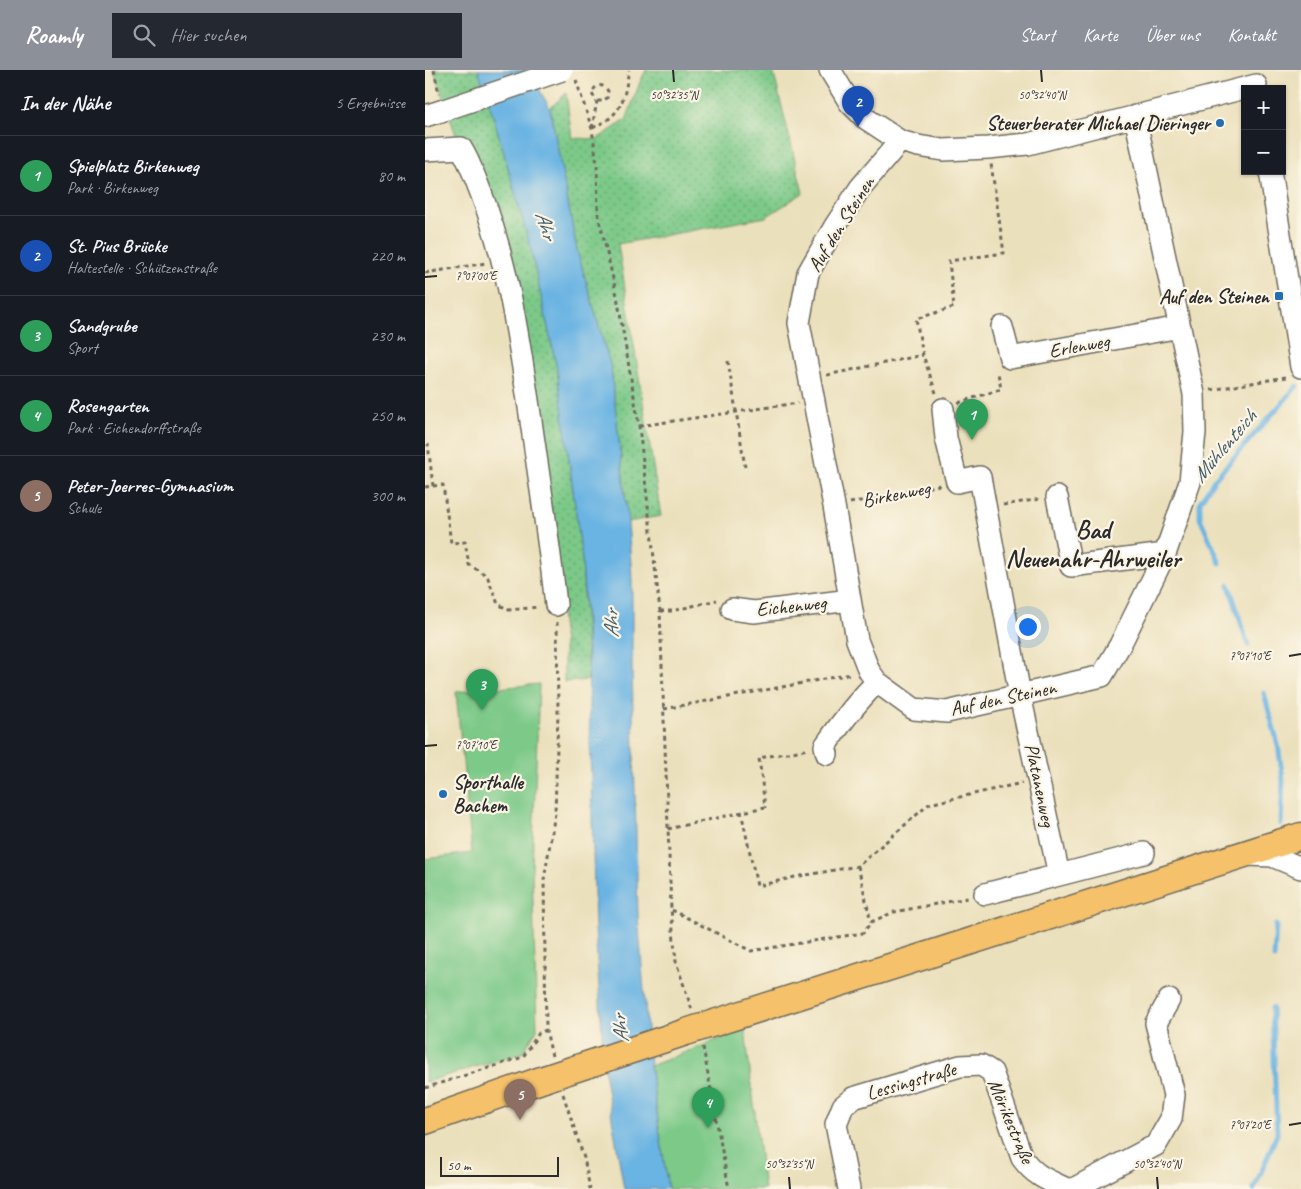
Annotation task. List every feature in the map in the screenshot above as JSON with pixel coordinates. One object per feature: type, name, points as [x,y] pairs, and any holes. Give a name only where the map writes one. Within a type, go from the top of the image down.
[{"type":"main road","points":[[425,1122],[553,1078],[690,1025],[1248,854],[1301,836]]},
{"type":"street","points":[[830,70],[850,104],[865,118],[900,141],[943,150],[1028,144],[1135,116],[1255,81]]},
{"type":"street","points":[[435,107],[569,74]]},
{"type":"street","name":"Auf den Steinen","points":[[900,141],[860,188],[808,273],[799,323],[857,640],[873,676],[914,709],[947,712],[1102,676],[1120,645],[1165,554],[1190,482],[1195,432],[1194,394],[1135,116]]},
{"type":"street","points":[[425,150],[461,148],[467,158],[488,211],[502,260],[524,376],[550,549],[556,605]]},
{"type":"street","points":[[1271,175],[1297,371]]},
{"type":"street","points":[[1002,327],[1010,358]]},
{"type":"street","name":"Erlenweg","points":[[1010,358],[1181,327]]},
{"type":"street","name":"Birkenweg","points":[[943,409],[946,438],[957,482],[980,477],[1020,695]]},
{"type":"street","points":[[1057,497],[1071,566],[1165,554]]},
{"type":"street","name":"Eichenweg","points":[[732,609],[754,612],[850,600]]},
{"type":"street","points":[[826,750],[873,676]]},
{"type":"street","name":"Platanenweg","points":[[1020,695],[1059,875]]},
{"type":"street","points":[[985,894],[1144,853]]},
{"type":"street","points":[[1248,854],[1272,856],[1301,868]]},
{"type":"street","points":[[1073,1189],[1156,1146],[1171,1119],[1174,1095],[1156,1023],[1169,1000]]},
{"type":"street","name":"Lessingstraße","points":[[849,1189],[836,1124],[843,1106],[853,1098],[960,1066],[981,1065]]},
{"type":"street","name":"Mörikestraße","points":[[981,1065],[993,1072],[1022,1158],[1026,1164],[1040,1177],[1067,1189]]},
{"type":"path","points":[[434,70],[435,107]]},
{"type":"path","points":[[592,129],[613,116],[619,108],[624,98],[629,70]]},
{"type":"path","points":[[569,74],[592,129],[597,164],[597,214],[617,296],[639,426],[660,611],[671,909],[676,962],[688,995],[690,1025]]},
{"type":"path","points":[[592,129],[597,101],[592,94],[593,89],[595,86],[602,85],[608,90],[607,98],[603,101],[597,101]]},
{"type":"path","points":[[988,148],[1004,253],[949,260],[954,307],[917,319],[923,355],[943,409],[1001,389],[998,372],[1010,358]]},
{"type":"path","points":[[425,273],[502,260]]},
{"type":"path","points":[[809,378],[923,355]]},
{"type":"path","points":[[727,362],[745,467]]},
{"type":"path","points":[[1194,394],[1297,371]]},
{"type":"path","points":[[639,426],[813,401]]},
{"type":"path","points":[[428,444],[433,486]]},
{"type":"path","name":"Birkenweg","points":[[834,506],[957,482]]},
{"type":"path","points":[[425,487],[443,485],[451,543],[465,542],[469,565],[488,578],[498,604],[509,610],[556,605],[558,656],[555,813],[544,880],[546,1030],[553,1078],[585,1158],[590,1189]]},
{"type":"path","points":[[985,508],[1057,497]]},
{"type":"path","points":[[660,611],[719,600],[732,609]]},
{"type":"path","points":[[664,708],[873,676]]},
{"type":"path","points":[[668,829],[765,807],[759,758],[826,750]]},
{"type":"path","points":[[741,811],[757,886],[858,866],[929,804],[1038,780]]},
{"type":"path","points":[[858,866],[871,922]]},
{"type":"path","points":[[671,909],[751,951],[863,933],[871,922],[894,912],[985,894]]},
{"type":"path","points":[[425,1088],[523,1057],[539,1033],[546,1030]]},
{"type":"path","points":[[704,1056],[729,1189]]},
{"type":"green space","points":[[434,70],[478,70],[494,118],[530,246],[557,369],[582,559],[588,680],[564,682],[561,609],[525,341]]},
{"type":"green space","points":[[646,70],[773,70],[803,193],[766,217],[618,244],[661,516],[628,522],[611,368],[577,250],[550,108],[566,93],[572,138],[597,139],[626,120]]},
{"type":"green space","points":[[539,684],[532,870],[537,1030],[522,1053],[425,1082],[425,859],[472,853],[456,692]]},
{"type":"green space","points":[[745,1029],[764,1189],[668,1189],[650,1066]]},
{"type":"water","name":"Ahr","points":[[478,70],[528,70],[550,108],[577,250],[611,368],[628,522],[632,578],[632,667],[638,916],[650,1066],[668,1189],[624,1189],[605,1077],[595,929],[588,660],[582,559],[557,369],[530,246],[494,118]]},
{"type":"waterway","name":"Mühlenteich","points":[[1220,563],[1200,518],[1200,502],[1214,480],[1297,386]]},
{"type":"waterway","name":"Mühlenteich","points":[[1229,585],[1248,645]]},
{"type":"waterway","name":"Mühlenteich","points":[[1264,693],[1278,745],[1283,780],[1281,824]]},
{"type":"waterway","name":"Mühlenteich","points":[[1274,958],[1276,925]]},
{"type":"waterway","name":"Mühlenteich","points":[[1254,1189],[1277,1134],[1272,1008]]},
{"type":"place","name":"Steuerberater Michael Dieringer","points":[[1220,123]]},
{"type":"place","name":"St. Pius Brücke","points":[[858,127]]},
{"type":"place","name":"Auf den Steinen","points":[[1279,296]]},
{"type":"place","name":"Spielplatz Birkenweg","points":[[972,440]]},
{"type":"place","name":"Sandgrube","points":[[482,710]]},
{"type":"place","name":"Sporthalle Bachem","points":[[443,794]]},
{"type":"place","name":"Peter-Joerres-Gymnasium","points":[[520,1120]]},
{"type":"place","name":"Rosengarten","points":[[708,1128]]},
{"type":"district","name":"Bad Neuenahr-Ahrweiler","points":[[1093,544]]}]
